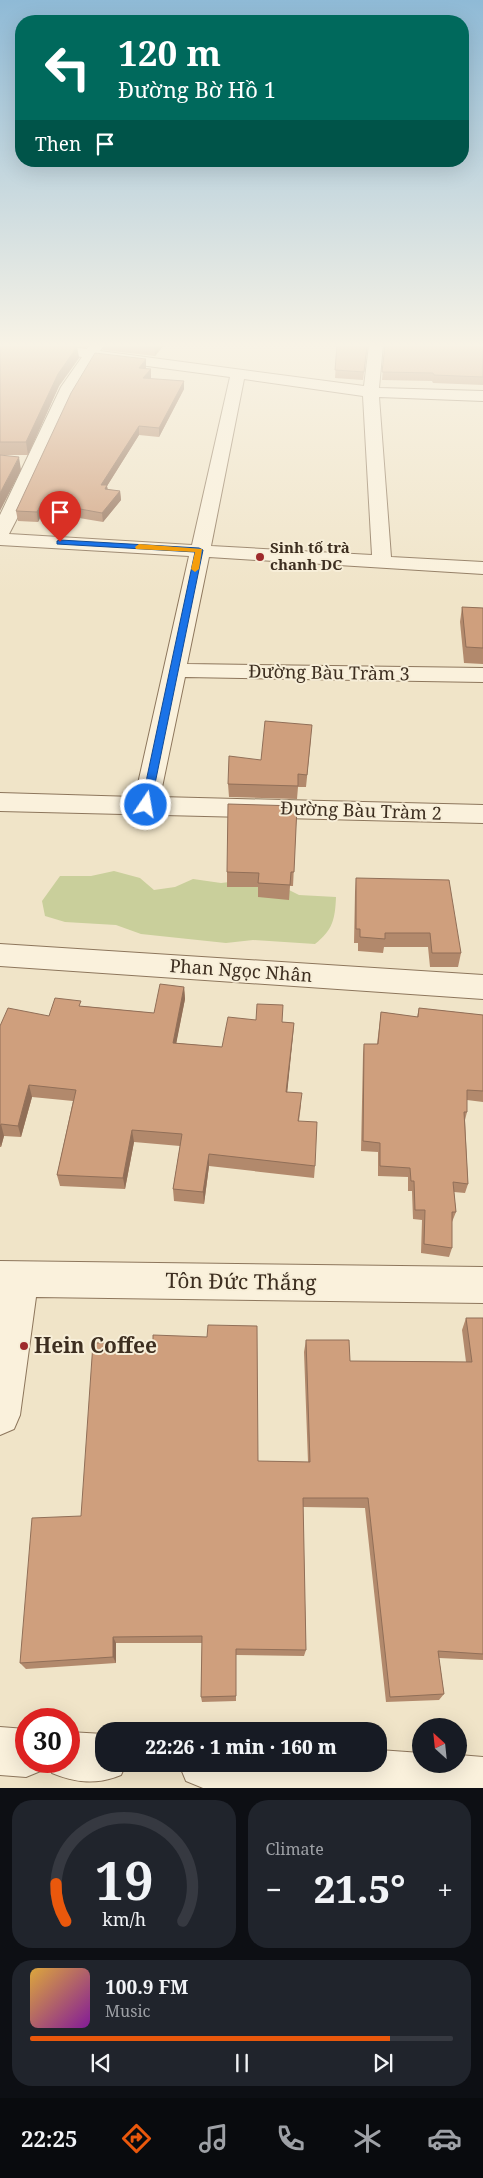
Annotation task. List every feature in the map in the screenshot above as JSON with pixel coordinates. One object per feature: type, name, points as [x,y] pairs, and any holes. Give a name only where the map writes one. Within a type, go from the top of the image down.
[{"type":"street","points":[[0,534],[50,428]]},
{"type":"street","points":[[146,805],[226,428]]},
{"type":"street","points":[[373,428],[382,561]]},
{"type":"street","points":[[18,462],[35,463]]},
{"type":"street","points":[[0,539],[483,568]]},
{"type":"street","name":"Đường Bàu Tràm 3","points":[[175,670],[483,675]]},
{"type":"street","name":"Đường Bàu Tràm 2","points":[[0,802],[483,814]]},
{"type":"street","name":"Phan Ngọc Nhân","points":[[0,955],[483,987]]},
{"type":"street","points":[[0,1415],[10,1279]]},
{"type":"street","name":"Tôn Đức Thắng","points":[[10,1279],[483,1285]]},
{"type":"street","points":[[0,1751],[15,1752]]},
{"type":"street","points":[[80,1757],[95,1757]]},
{"type":"street","points":[[335,1772],[483,1781]]},
{"type":"green space","points":[[114,871],[140,878],[154,890],[175,887],[193,879],[221,883],[247,880],[275,883],[299,895],[336,897],[334,918],[326,934],[315,944],[253,940],[226,943],[141,934],[116,925],[65,922],[45,916],[42,901],[60,876],[91,876]]},
{"type":"building","points":[[0,428],[32,428],[26,442],[0,442]]},
{"type":"building","points":[[54,428],[137,428],[101,485],[107,485],[105,489],[120,491],[102,513],[42,502],[37,512],[16,511]]},
{"type":"building","points":[[0,455],[19,457],[0,493]]},
{"type":"building","points":[[462,607],[483,608],[483,648],[466,647]]},
{"type":"building","points":[[265,721],[312,725],[307,775],[298,774],[298,786],[228,784],[229,756],[261,760]]},
{"type":"building","points":[[228,804],[297,806],[294,872],[291,872],[290,885],[258,883],[259,873],[227,872]]},
{"type":"building","points":[[356,878],[449,880],[461,953],[432,953],[430,933],[385,933],[385,939],[360,937],[360,929],[356,929]]},
{"type":"building","points":[[160,984],[184,987],[173,1043],[222,1047],[228,1017],[256,1020],[257,1004],[283,1005],[282,1022],[294,1023],[286,1092],[302,1093],[298,1121],[317,1122],[315,1166],[209,1154],[203,1192],[173,1189],[182,1134],[132,1130],[123,1178],[57,1175],[76,1090],[29,1085],[18,1126],[1,1124],[0,1127],[0,1026],[8,1008],[49,1016],[55,998],[81,1001],[79,1006],[154,1013]]},
{"type":"building","points":[[419,1008],[483,1015],[483,1091],[467,1090],[467,1112],[464,1112],[468,1184],[453,1182],[456,1212],[452,1212],[452,1248],[424,1244],[425,1210],[415,1210],[414,1181],[411,1181],[410,1168],[380,1166],[380,1143],[363,1141],[364,1044],[378,1044],[381,1012],[418,1017]]},
{"type":"building","points":[[466,1318],[483,1318],[483,1654],[438,1651],[444,1694],[390,1697],[368,1498],[303,1498],[306,1650],[236,1649],[236,1696],[201,1697],[202,1636],[113,1637],[113,1657],[20,1663],[32,1518],[81,1516],[93,1343],[153,1342],[153,1335],[207,1337],[208,1325],[257,1326],[258,1461],[310,1462],[306,1340],[349,1340],[350,1361],[472,1362]]},
{"type":"slow traffic","points":[[139,547],[199,550],[195,569]]},
{"type":"place","name":"Sinh tố trà chanh DC","points":[[260,557]]},
{"type":"place","name":"Hein Coffee","points":[[24,1346]]},
{"type":"route","points":[[60,542],[199,550],[146,805]]}]
